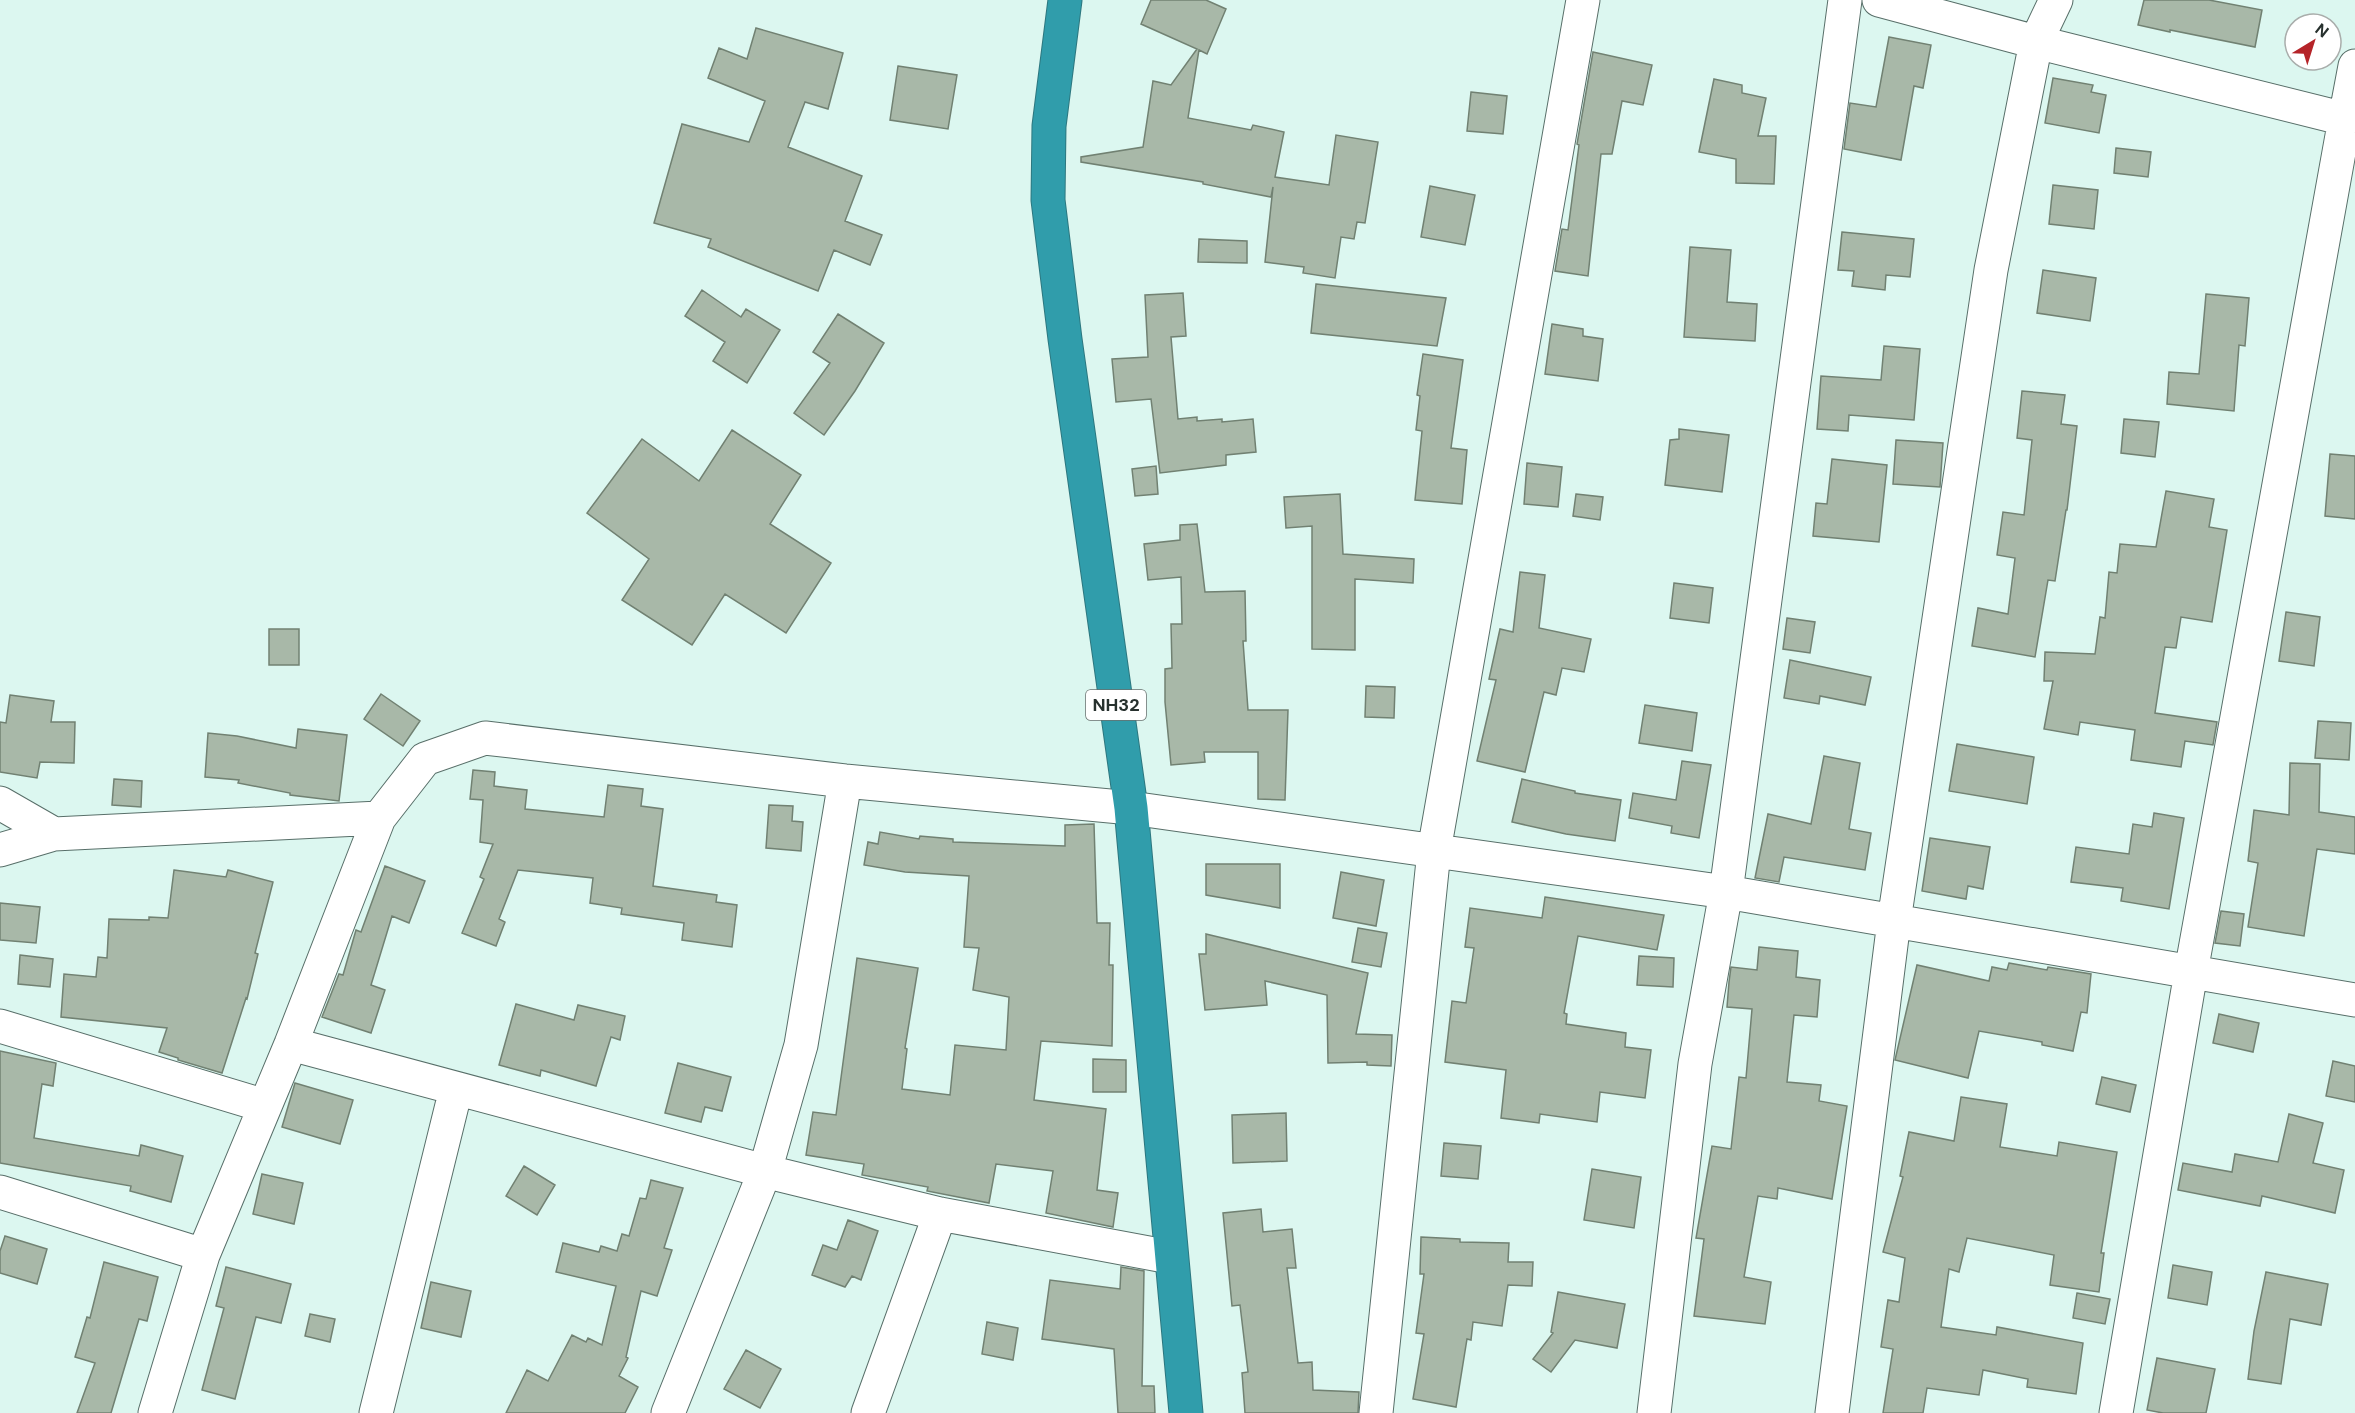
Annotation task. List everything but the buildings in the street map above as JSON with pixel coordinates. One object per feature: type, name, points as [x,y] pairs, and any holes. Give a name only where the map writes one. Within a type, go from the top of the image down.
[{"type":"highway","name":"NH32","points":[[1065,0],[1049,126],[1048,200],[1065,339],[1131,808],[1170,1257],[1186,1413]]},
{"type":"street","points":[[1377,1413],[1434,851],[1584,0]]},
{"type":"street","points":[[1654,1413],[1695,1064],[1726,892],[1845,0]]},
{"type":"street","points":[[1879,0],[2036,42],[2345,119]]},
{"type":"street","points":[[1832,1413],[1894,921],[1991,270],[2036,42],[2056,0]]},
{"type":"street","points":[[2116,1413],[2191,972],[2355,66]]},
{"type":"street","points":[[155,1413],[203,1255],[291,1044],[379,818],[425,759],[485,738],[845,781],[1131,808],[1726,892],[2355,1000]]},
{"type":"street","points":[[668,1413],[765,1171],[801,1045],[845,781]]},
{"type":"street","points":[[0,803],[54,834]]},
{"type":"street","points":[[0,850],[54,834],[379,818]]},
{"type":"street","points":[[0,1026],[265,1106]]},
{"type":"street","points":[[291,1044],[765,1171],[940,1214],[1170,1257]]},
{"type":"street","points":[[376,1413],[456,1089]]},
{"type":"street","points":[[0,1192],[203,1255]]},
{"type":"street","points":[[868,1413],[940,1214]]}]
